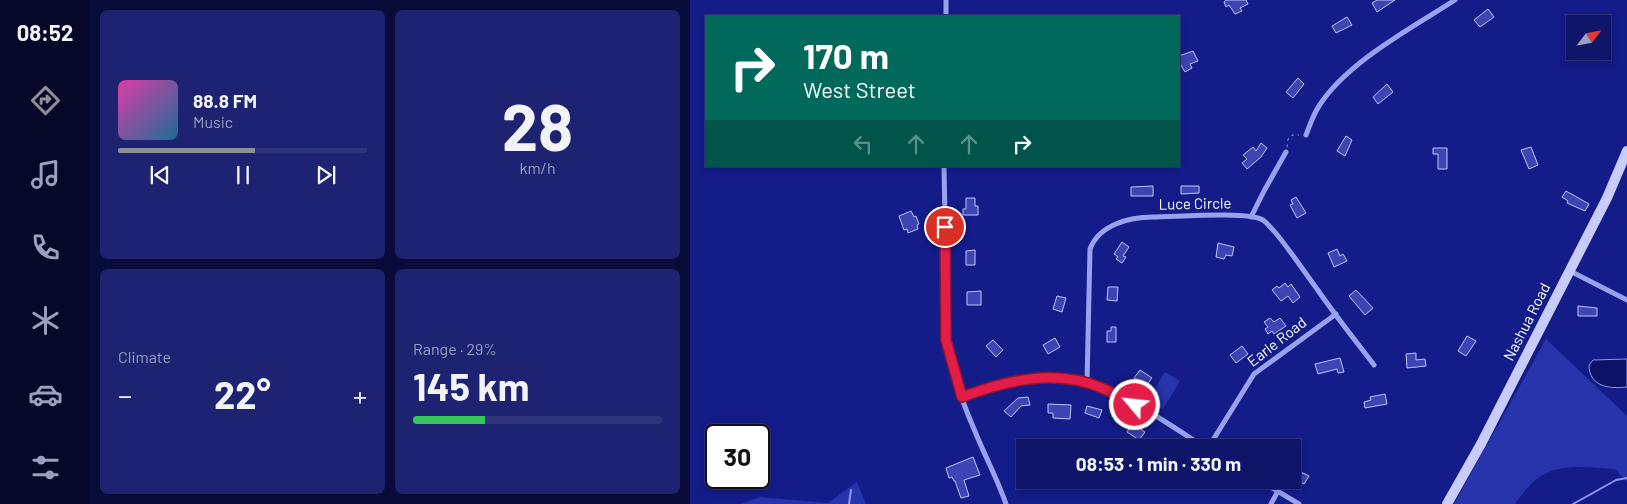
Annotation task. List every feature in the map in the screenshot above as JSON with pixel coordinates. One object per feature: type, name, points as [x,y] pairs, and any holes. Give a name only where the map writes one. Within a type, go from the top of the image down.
[{"type":"main road","name":"Nashua Road","points":[[1447,504],[1478,450],[1570,271],[1607,198],[1627,151]]},
{"type":"street","points":[[946,0],[946,15]]},
{"type":"street","points":[[1306,134],[1312,118],[1320,105],[1344,78],[1379,50],[1455,0]]},
{"type":"street","points":[[1251,217],[1286,152]]},
{"type":"street","points":[[944,167],[946,340],[962,397],[974,430],[996,475],[1006,504]]},
{"type":"street","name":"Luce Circle","points":[[1087,383],[1090,249],[1093,240],[1109,228],[1124,221],[1142,217],[1221,216],[1251,217],[1264,221],[1281,239],[1374,366]]},
{"type":"street","points":[[1570,271],[1627,300]]},
{"type":"street","name":"Earle Road","points":[[1213,439],[1254,374],[1336,314]]},
{"type":"street","points":[[962,397],[991,386],[1035,378],[1067,379],[1103,388],[1192,439]]},
{"type":"street","points":[[1274,489],[1299,504]]},
{"type":"street","points":[[1271,504],[1278,492]]},
{"type":"path","points":[[1286,152],[1288,139],[1292,135],[1306,134]]},
{"type":"shaded area","points":[[1546,339],[1627,416],[1627,482],[1615,469],[1562,468],[1545,474],[1536,480],[1515,504],[1454,504]]},
{"type":"shaded area","points":[[1627,359],[1627,387],[1614,388],[1602,385],[1593,378],[1590,372],[1589,365],[1593,360]]},
{"type":"shaded area","points":[[1165,372],[1180,381],[1163,409],[1148,400]]},
{"type":"shaded area","points":[[857,482],[866,504],[741,504],[760,497],[828,503]]},
{"type":"building","points":[[1226,0],[1246,0],[1248,4],[1240,8],[1242,11],[1235,14],[1229,5],[1226,7],[1224,2]]},
{"type":"building","points":[[1377,0],[1395,0],[1377,12],[1372,3]]},
{"type":"building","points":[[1488,9],[1494,17],[1480,27],[1474,20]]},
{"type":"building","points":[[1347,17],[1352,25],[1336,33],[1332,26]]},
{"type":"building","points":[[1193,51],[1198,61],[1190,64],[1192,68],[1185,72],[1180,64],[1180,56]]},
{"type":"building","points":[[1298,78],[1304,84],[1293,98],[1286,92]]},
{"type":"building","points":[[1387,84],[1393,92],[1378,104],[1373,97]]},
{"type":"building","points":[[1346,136],[1352,140],[1345,156],[1337,151]]},
{"type":"building","points":[[1261,143],[1267,148],[1261,157],[1247,169],[1242,163],[1247,159],[1243,155],[1253,147],[1256,151]]},
{"type":"building","points":[[1531,147],[1538,165],[1529,169],[1521,150]]},
{"type":"building","points":[[1433,148],[1447,148],[1447,169],[1438,169],[1438,154],[1433,154]]},
{"type":"building","points":[[1153,186],[1153,196],[1131,196],[1131,187]]},
{"type":"building","points":[[1181,186],[1199,186],[1199,193],[1181,194]]},
{"type":"building","points":[[1566,191],[1589,204],[1585,211],[1567,203],[1568,201],[1562,197]]},
{"type":"building","points":[[1296,197],[1306,213],[1297,218],[1290,205],[1293,204],[1291,200]]},
{"type":"building","points":[[966,198],[975,198],[975,206],[978,206],[978,215],[963,215],[963,209],[966,209]]},
{"type":"building","points":[[911,211],[914,217],[916,216],[919,224],[917,225],[918,229],[908,233],[907,229],[904,230],[899,216]]},
{"type":"building","points":[[1122,242],[1129,247],[1123,256],[1126,257],[1122,263],[1116,259],[1118,257],[1114,254]]},
{"type":"building","points":[[1218,243],[1234,247],[1232,256],[1226,255],[1224,259],[1216,257]]},
{"type":"building","points":[[1337,249],[1340,256],[1343,254],[1347,261],[1334,267],[1328,253]]},
{"type":"building","points":[[975,250],[975,265],[966,265],[966,251]]},
{"type":"building","points":[[1285,283],[1288,287],[1291,284],[1300,297],[1293,303],[1288,296],[1281,301],[1272,290],[1277,286],[1279,288]]},
{"type":"building","points":[[1108,287],[1118,287],[1117,301],[1107,300]]},
{"type":"building","points":[[1356,290],[1373,308],[1365,315],[1349,296]]},
{"type":"building","points":[[981,291],[981,305],[967,305],[967,292]]},
{"type":"building","points":[[1057,296],[1066,298],[1062,312],[1053,309]]},
{"type":"building","points":[[1578,306],[1597,308],[1597,316],[1578,316]]},
{"type":"building","points":[[1270,318],[1274,322],[1280,318],[1286,326],[1274,334],[1272,331],[1268,334],[1265,329],[1268,327],[1264,322]]},
{"type":"building","points":[[1111,327],[1116,327],[1116,342],[1107,342],[1107,331],[1111,331]]},
{"type":"building","points":[[1467,336],[1476,341],[1466,356],[1458,351]]},
{"type":"building","points":[[1055,338],[1060,347],[1048,354],[1043,345]]},
{"type":"building","points":[[993,340],[1003,350],[996,357],[986,346]]},
{"type":"building","points":[[1242,346],[1248,354],[1236,363],[1230,355]]},
{"type":"building","points":[[1416,353],[1416,360],[1425,359],[1426,366],[1407,368],[1406,354]]},
{"type":"building","points":[[1340,358],[1344,372],[1338,373],[1337,369],[1318,374],[1315,364]]},
{"type":"building","points":[[1140,370],[1152,378],[1146,386],[1134,378]]},
{"type":"building","points":[[1385,394],[1387,404],[1365,408],[1364,402],[1371,400],[1370,397]]},
{"type":"building","points":[[1028,397],[1030,405],[1021,406],[1011,417],[1004,411],[1018,398]]},
{"type":"building","points":[[1048,404],[1071,405],[1070,419],[1053,418],[1053,413],[1048,413]]},
{"type":"building","points":[[1087,406],[1102,410],[1099,418],[1085,413]]},
{"type":"building","points":[[1132,424],[1145,432],[1140,439],[1138,439],[1127,432]]},
{"type":"building","points":[[973,457],[980,475],[964,480],[969,496],[961,498],[955,481],[952,477],[949,478],[946,468]]},
{"type":"building","points":[[1301,472],[1309,476],[1304,484],[1301,482]]},
{"type":"waterway","points":[[1573,504],[1616,480],[1627,478]]},
{"type":"waterway","points":[[849,504],[851,490]]},
{"type":"route","points":[[945,227],[946,340],[962,397],[991,386],[1009,382],[1050,378],[1067,379],[1103,388],[1135,405]]}]
